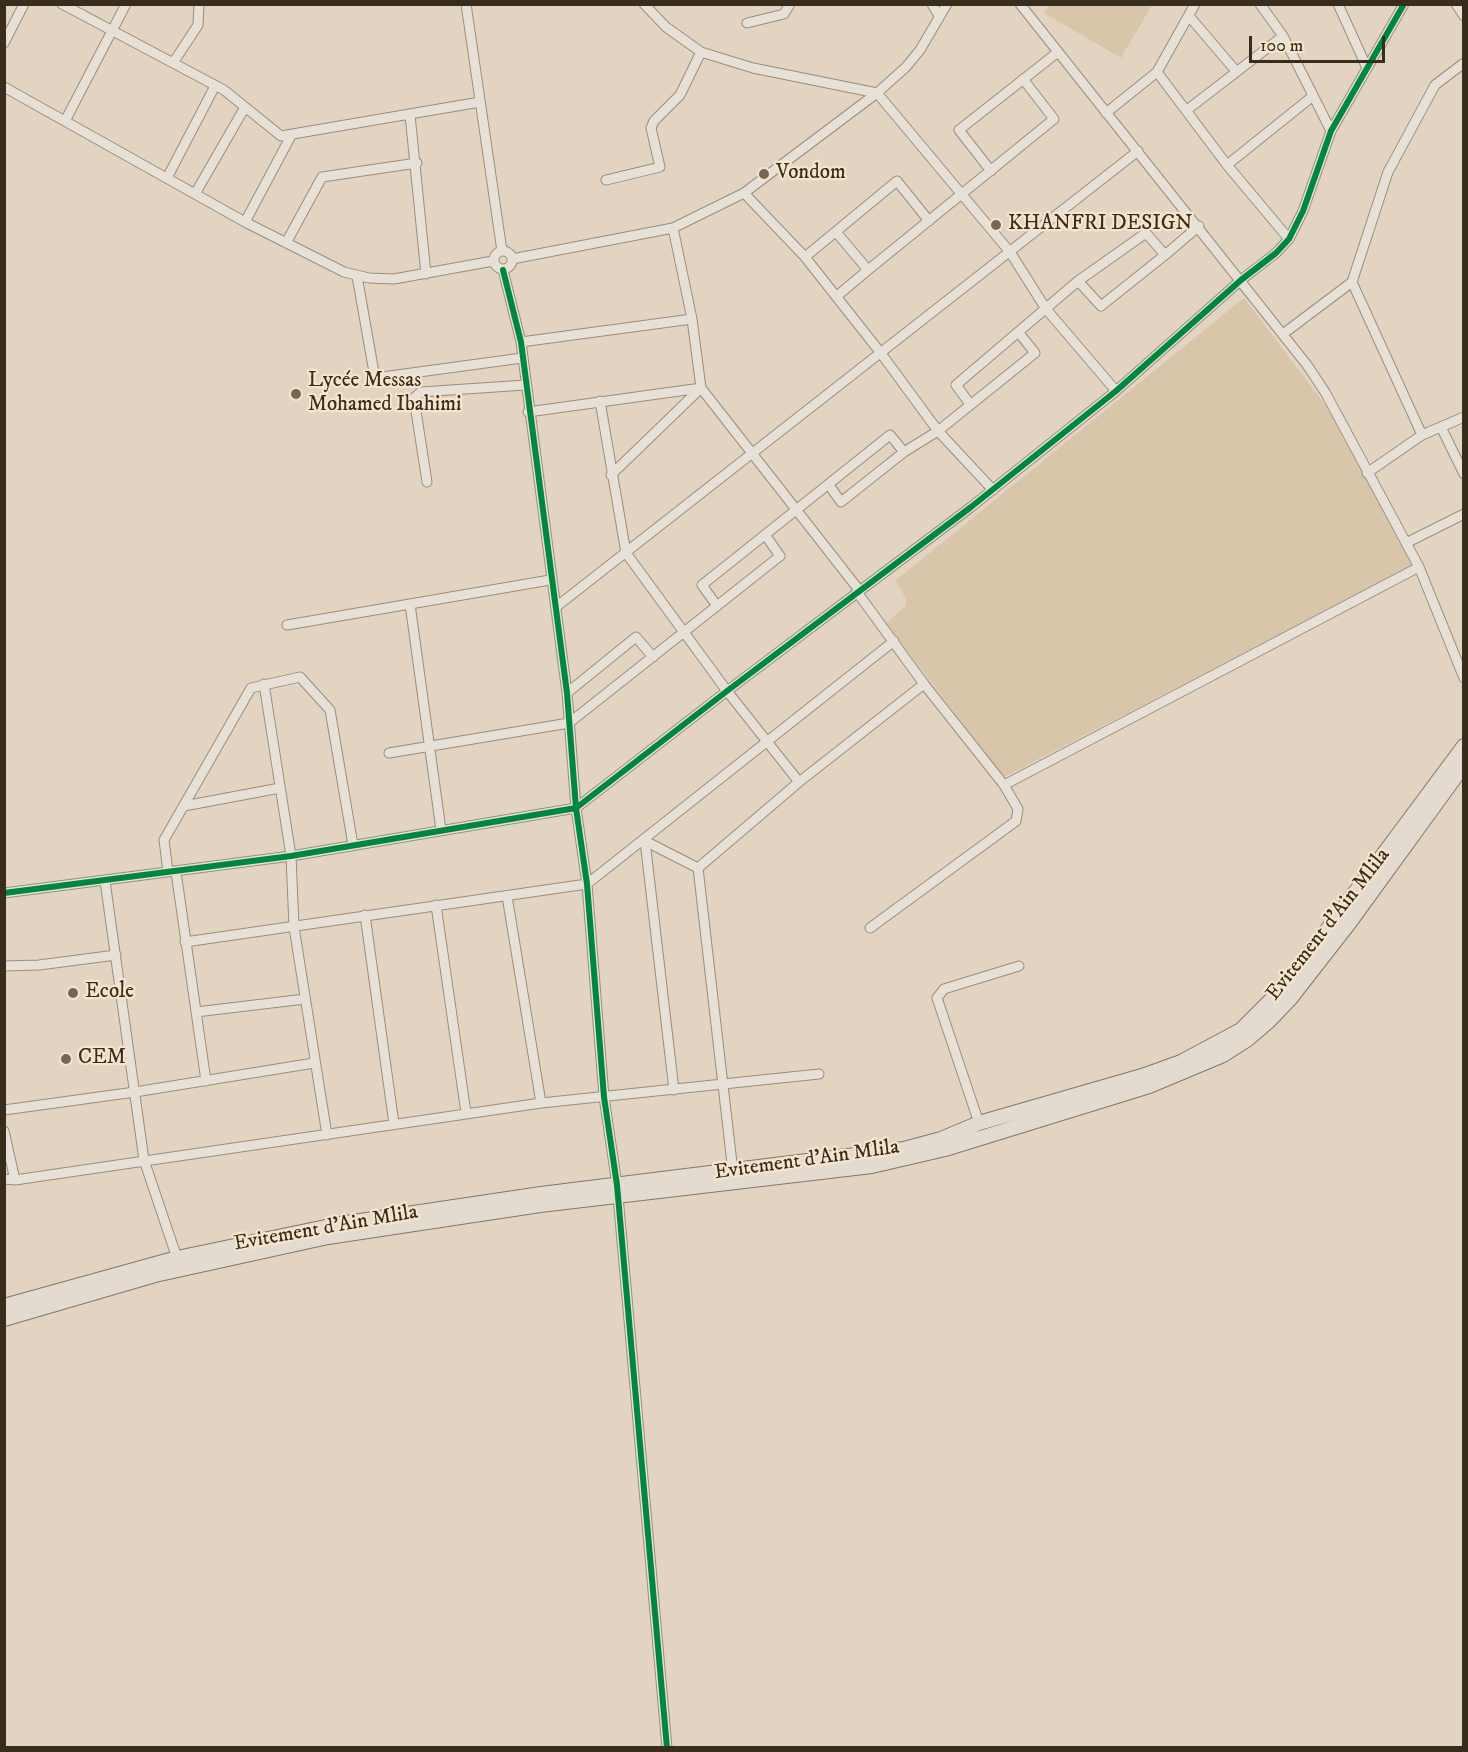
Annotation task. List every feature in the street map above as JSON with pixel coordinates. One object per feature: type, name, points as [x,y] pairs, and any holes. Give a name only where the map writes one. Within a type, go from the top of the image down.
[{"type":"highway","name":"Evitement d'Ain Mlila","points":[[4,1319],[100,1289],[266,1249],[617,1190],[894,1151],[941,1139],[979,1123],[1142,1076],[1203,1052],[1241,1030],[1287,984],[1464,746]]},
{"type":"highway","name":"Evitement d'Ain Mlila","points":[[4,1306],[177,1258],[362,1221],[617,1190],[834,1172],[909,1158],[1149,1086],[1223,1055],[1248,1039],[1290,999],[1464,765]]},
{"type":"street","points":[[4,43],[24,4]]},
{"type":"street","points":[[62,4],[215,86],[281,136],[410,116],[480,102]]},
{"type":"street","points":[[65,122],[126,4]]},
{"type":"street","points":[[172,63],[198,25],[199,4]]},
{"type":"street","points":[[466,4],[502,251]]},
{"type":"street","points":[[644,4],[666,27],[701,52],[753,68],[877,93],[1010,252],[1046,309],[1116,391]]},
{"type":"street","points":[[747,23],[784,14],[790,4]]},
{"type":"street","points":[[932,4],[939,16]]},
{"type":"street","points":[[512,259],[673,228],[744,193],[877,93],[911,62],[947,4]]},
{"type":"street","points":[[1020,4],[1242,280],[1325,392],[1419,567],[1464,678]]},
{"type":"street","points":[[1106,113],[1157,72],[1195,4]]},
{"type":"street","points":[[1260,4],[1283,36],[1331,131]]},
{"type":"street","points":[[1338,4],[1366,68]]},
{"type":"street","points":[[4,893],[291,856],[576,808],[993,490],[1116,391],[1276,253],[1289,239],[1303,211],[1331,131],[1404,4]]},
{"type":"street","points":[[1456,4],[1464,16]]},
{"type":"street","points":[[1189,16],[1235,70]]},
{"type":"street","points":[[1187,110],[1235,70],[1283,36]]},
{"type":"street","points":[[606,180],[660,167],[651,128],[654,121],[680,95],[701,52]]},
{"type":"street","points":[[991,171],[959,130],[1058,52]]},
{"type":"street","points":[[1283,334],[1352,282],[1388,172],[1435,85],[1464,63]]},
{"type":"street","points":[[1157,72],[1227,165],[1289,239]]},
{"type":"street","points":[[837,296],[963,195],[1054,118],[1023,79]]},
{"type":"street","points":[[167,178],[215,86]]},
{"type":"street","points":[[4,87],[245,222],[357,276],[382,279],[426,274],[493,261]]},
{"type":"street","points":[[1227,165],[1313,96]]},
{"type":"street","points":[[195,194],[244,107]]},
{"type":"street","points":[[410,116],[417,163],[426,274]]},
{"type":"street","points":[[245,222],[292,134]]},
{"type":"street","points":[[556,607],[1138,152]]},
{"type":"street","points":[[286,243],[322,177],[417,163]]},
{"type":"street","points":[[805,257],[897,181],[929,221]]},
{"type":"street","points":[[744,193],[805,257],[880,352],[938,431],[993,490]]},
{"type":"street","points":[[1078,281],[1101,306],[1199,226]]},
{"type":"street","points":[[673,228],[692,320],[701,388],[798,510],[924,684],[1004,785],[1018,809],[1016,821],[870,928]]},
{"type":"street","points":[[836,232],[868,270]]},
{"type":"street","points":[[970,404],[956,385],[1078,281],[1146,233],[1165,255]]},
{"type":"street","points":[[503,270],[510,266],[512,259],[509,253],[502,251],[496,253],[493,261],[495,266],[503,270],[521,342],[550,580],[556,607],[567,693],[576,808],[587,884],[604,1097],[617,1190],[667,1748]]},
{"type":"street","points":[[357,276],[375,378],[522,358]]},
{"type":"street","points":[[1352,282],[1422,435]]},
{"type":"street","points":[[521,342],[692,320]]},
{"type":"street","points":[[829,485],[841,502],[904,452],[938,431],[1035,353],[1019,333]]},
{"type":"street","points":[[427,482],[414,398],[421,392],[525,385]]},
{"type":"street","points":[[528,412],[701,388]]},
{"type":"street","points":[[611,475],[701,388]]},
{"type":"street","points":[[600,401],[626,553],[683,633],[799,782]]},
{"type":"street","points":[[1367,473],[1422,435],[1464,417]]},
{"type":"street","points":[[1441,427],[1464,474]]},
{"type":"street","points":[[717,606],[702,585],[890,435],[904,452]]},
{"type":"street","points":[[1406,543],[1464,514]]},
{"type":"street","points":[[389,753],[569,723],[780,556],[765,536]]},
{"type":"street","points":[[1004,785],[1419,567]]},
{"type":"street","points":[[286,625],[550,580]]},
{"type":"street","points":[[410,604],[441,830]]},
{"type":"street","points":[[567,693],[636,637],[653,657]]},
{"type":"street","points":[[185,942],[587,884],[645,841],[767,740],[894,641]]},
{"type":"street","points":[[206,1081],[185,942],[164,840],[251,688],[300,677],[330,710],[353,845]]},
{"type":"street","points":[[264,684],[291,856],[294,927],[327,1134]]},
{"type":"street","points":[[698,868],[799,782],[924,684]]},
{"type":"street","points":[[184,806],[280,788]]},
{"type":"street","points":[[645,841],[698,868]]},
{"type":"street","points":[[645,841],[674,1090]]},
{"type":"street","points":[[698,868],[733,1172]]},
{"type":"street","points":[[105,881],[144,1160],[177,1258]]},
{"type":"street","points":[[507,896],[541,1103]]},
{"type":"street","points":[[436,904],[466,1113]]},
{"type":"street","points":[[365,915],[394,1124]]},
{"type":"street","points":[[4,966],[39,965],[116,955]]},
{"type":"street","points":[[979,1123],[937,998],[945,989],[1019,966]]},
{"type":"street","points":[[196,1012],[305,999]]},
{"type":"street","points":[[4,1110],[315,1063]]},
{"type":"street","points":[[4,1131],[10,1179],[541,1103],[819,1074]]},
{"type":"shaded area","points":[[1049,4],[1152,5],[1121,58],[1044,13]]},
{"type":"shaded area","points":[[1244,298],[1326,406],[1413,565],[1004,777],[886,623],[906,606],[906,598],[895,581]]},
{"type":"cycle path","points":[[4,893],[291,856],[576,808],[971,507],[1116,391],[1241,280],[1276,253],[1289,239],[1303,211],[1331,131],[1404,4]]},
{"type":"cycle path","points":[[503,270],[521,342],[567,693],[576,808],[587,884],[604,1097],[617,1185],[667,1748]]},
{"type":"place","name":"Vondom","points":[[764,174]]},
{"type":"place","name":"KHANFRI DESIGN","points":[[996,225]]},
{"type":"place","name":"Lycée Messas Mohamed Ibahimi","points":[[296,394]]},
{"type":"place","name":"Ecole","points":[[73,993]]},
{"type":"place","name":"CEM","points":[[66,1059]]}]
